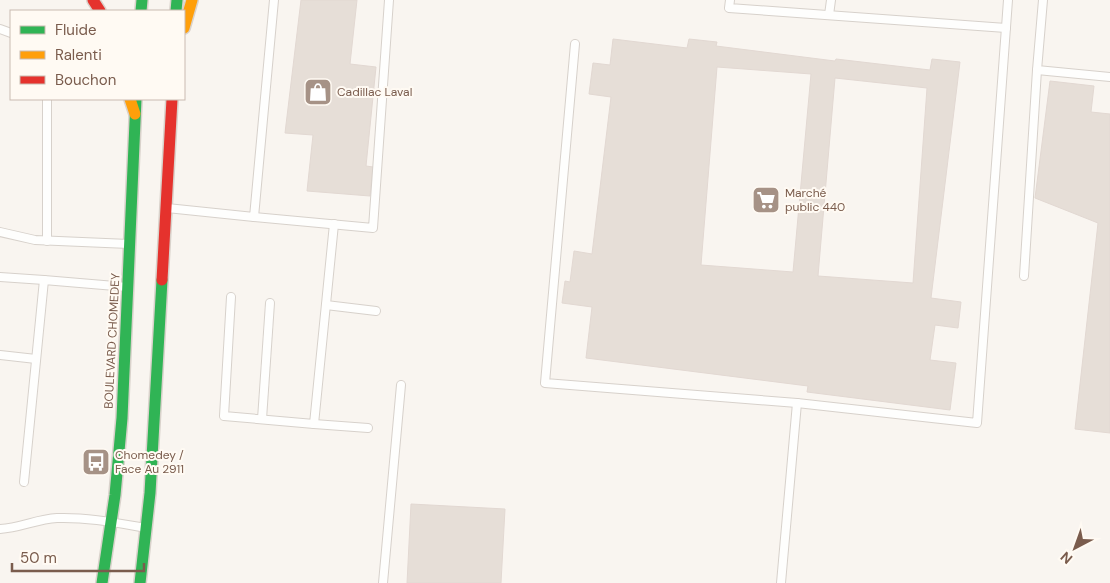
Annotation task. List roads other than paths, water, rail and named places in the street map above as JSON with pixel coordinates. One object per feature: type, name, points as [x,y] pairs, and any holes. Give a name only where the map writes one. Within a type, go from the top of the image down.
[{"type":"street","points":[[185,24],[192,0]]},
{"type":"street","points":[[130,100],[135,114]]},
{"type":"street","name":"BOULEVARD CHOMEDEY","points":[[102,583],[111,523],[122,418],[136,100]]},
{"type":"street","points":[[140,583],[147,528],[172,100]]},
{"type":"lane","points":[[254,217],[274,0]]},
{"type":"lane","points":[[166,207],[372,228],[389,0]]},
{"type":"lane","points":[[730,0],[729,8],[1006,28]]},
{"type":"lane","points":[[829,15],[830,0]]},
{"type":"lane","points":[[575,44],[546,383],[797,403],[977,423],[1008,0]]},
{"type":"lane","points":[[1024,276],[1042,0]]},
{"type":"lane","points":[[1037,70],[1110,77]]},
{"type":"lane","points":[[46,241],[47,100]]},
{"type":"lane","points":[[314,424],[334,224]]},
{"type":"lane","points":[[0,232],[21,238],[46,241],[129,244]]},
{"type":"lane","points":[[0,277],[128,287]]},
{"type":"lane","points":[[24,482],[44,280]]},
{"type":"lane","points":[[231,297],[224,416],[368,428]]},
{"type":"lane","points":[[262,419],[270,304]]},
{"type":"lane","points":[[326,305],[376,311]]},
{"type":"lane","points":[[0,355],[36,359]]},
{"type":"lane","points":[[383,583],[401,385]]},
{"type":"lane","points":[[781,583],[797,403]]},
{"type":"lane","points":[[0,529],[58,518],[147,528]]},
{"type":"place","name":"Cadillac Laval","points":[[318,92]]},
{"type":"place","name":"Marché public 440","points":[[766,200]]},
{"type":"place","name":"Chomedey / Face Au 2911","points":[[96,462]]}]
